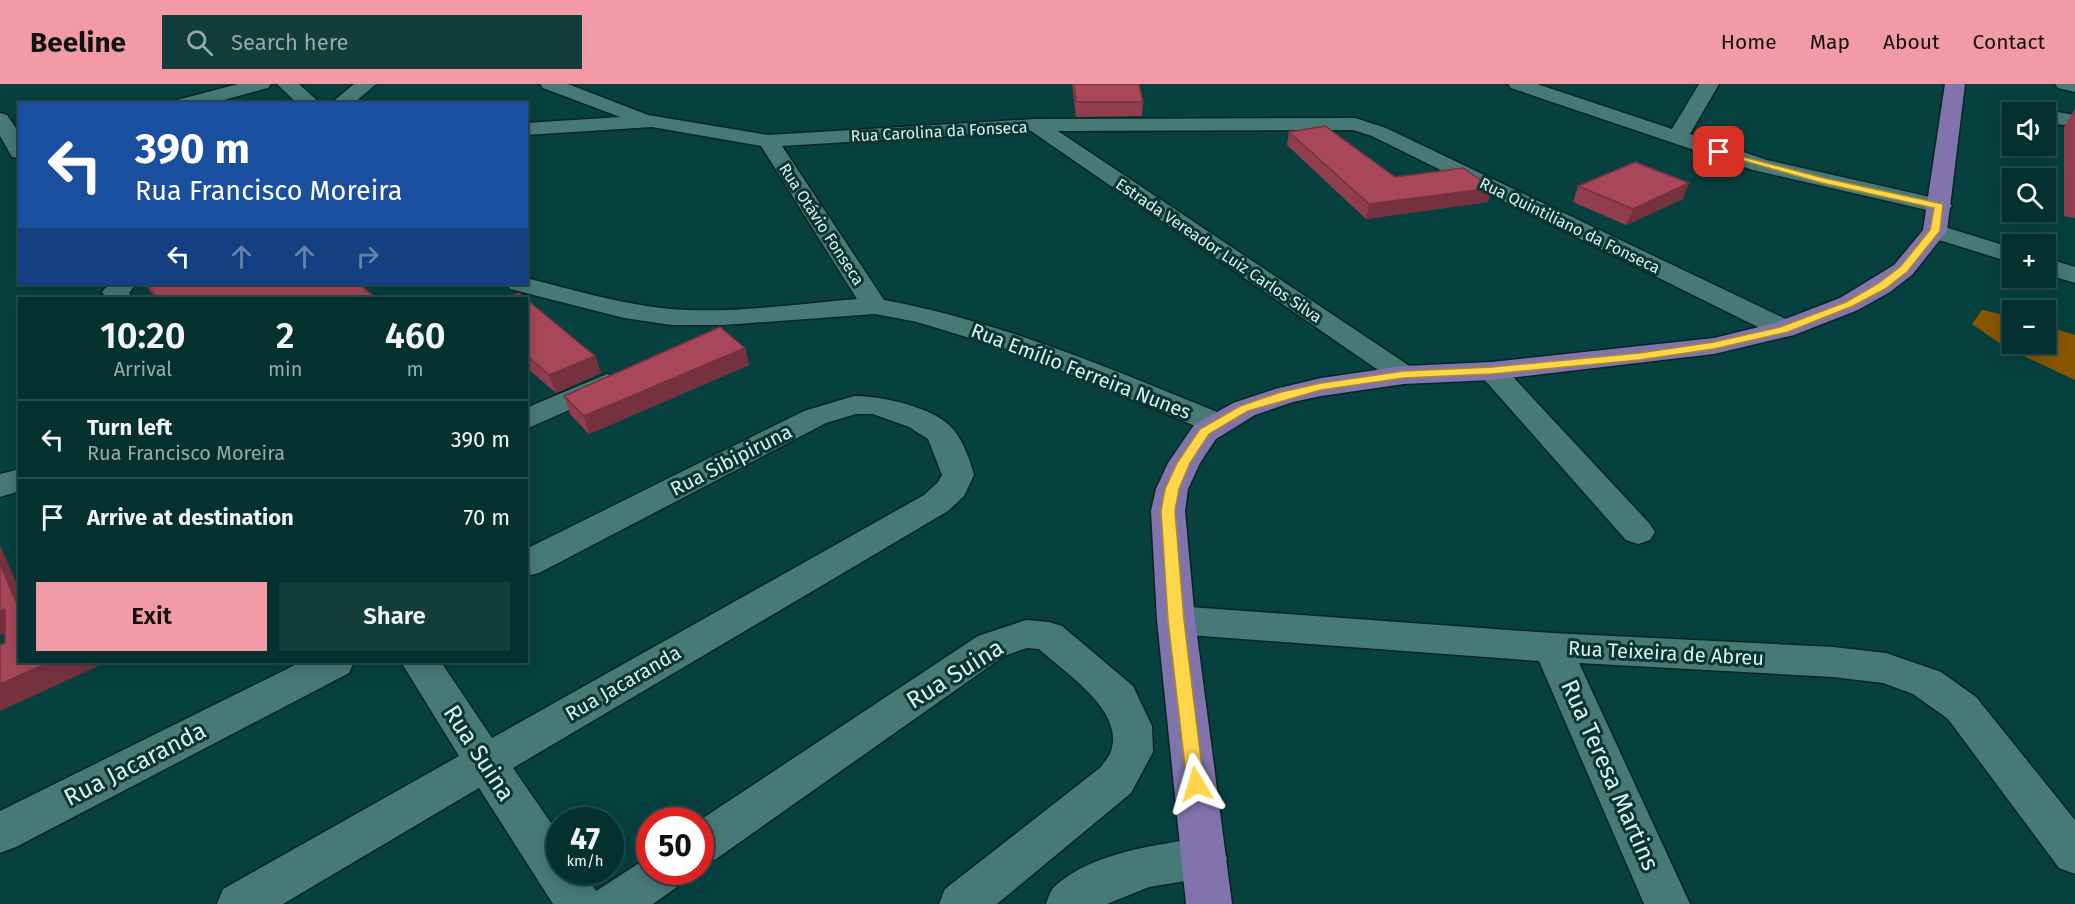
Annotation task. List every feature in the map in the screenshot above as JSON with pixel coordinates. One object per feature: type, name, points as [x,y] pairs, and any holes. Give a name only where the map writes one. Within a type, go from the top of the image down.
[{"type":"main road","points":[[1209,904],[1176,620],[1168,511],[1172,489],[1184,463],[1205,432],[1216,423],[1244,409],[1286,395],[1350,382],[1404,375],[1492,371],[1714,346],[1784,329],[1850,304],[1904,270],[1937,218],[1955,84]]},
{"type":"street","points":[[192,102],[261,84]]},
{"type":"street","points":[[287,84],[309,102]]},
{"type":"street","points":[[343,102],[366,84]]},
{"type":"street","points":[[550,84],[652,121]]},
{"type":"street","points":[[1518,84],[1677,138],[1937,218],[2002,250]]},
{"type":"street","points":[[1677,138],[1709,84]]},
{"type":"street","points":[[2065,84],[2075,86]]},
{"type":"street","points":[[2056,118],[2075,121]]},
{"type":"street","points":[[0,119],[14,148]]},
{"type":"street","name":"Rua Carolina da Fonseca","points":[[528,129],[652,121],[768,141],[1035,125],[1355,124]]},
{"type":"street","name":"Rua Quintiliano da Fonseca","points":[[1355,124],[1379,132],[1784,329]]},
{"type":"street","name":"Estrada Vereador Luiz Carlos Silva","points":[[1035,125],[1404,375]]},
{"type":"street","name":"Rua Otávio Fonseca","points":[[768,141],[875,306]]},
{"type":"street","points":[[2056,269],[2075,275]]},
{"type":"street","points":[[504,297],[526,285]]},
{"type":"street","name":"Rua Emílio Ferreira Nunes","points":[[526,285],[624,310],[670,316],[723,317],[875,306],[933,318],[1029,347],[1216,423]]},
{"type":"street","points":[[528,418],[633,371]]},
{"type":"street","points":[[1492,371],[1638,532]]},
{"type":"street","name":"Rua Sibipiruna","points":[[528,563],[804,422],[837,408],[876,405],[920,420],[941,434]]},
{"type":"street","name":"Rua Jacaranda","points":[[240,904],[936,503],[952,488],[958,475],[955,463],[941,434]]},
{"type":"street","points":[[0,486],[18,480]]},
{"type":"street","name":"Rua Teixeira de Abreu","points":[[1176,620],[1552,647],[1833,662],[1886,668],[1927,683],[1962,708],[2075,854]]},
{"type":"street","name":"Rua Suina","points":[[714,835],[991,646],[1026,634],[1049,636],[1119,697],[1132,726],[1132,752],[1116,780],[962,904]]},
{"type":"street","name":"Rua Teresa Martins","points":[[1552,647],[1667,904]]},
{"type":"street","name":"Rua Jacaranda","points":[[0,833],[333,663]]},
{"type":"street","name":"Rua Suina","points":[[421,663],[579,904]]},
{"type":"street","points":[[1069,904],[1097,884],[1149,866],[1204,858]]},
{"type":"street","points":[[614,904],[642,885]]},
{"type":"shaded area","points":[[1982,310],[2002,315],[2002,345],[1972,324]]},
{"type":"shaded area","points":[[2056,329],[2075,335],[2075,380],[2020,354],[2056,354]]},
{"type":"building","points":[[1074,84],[1139,84],[1143,102],[1076,102]]},
{"type":"building","points":[[1325,126],[1395,177],[1463,168],[1492,188],[1369,204],[1289,132]]},
{"type":"building","points":[[1635,162],[1689,183],[1633,209],[1578,186]]},
{"type":"building","points":[[148,285],[360,285],[375,297],[156,297]]},
{"type":"building","points":[[519,293],[524,297],[507,297]]},
{"type":"building","points":[[528,301],[595,356],[549,375],[528,357]]},
{"type":"building","points":[[720,327],[745,348],[584,416],[564,396]]},
{"type":"building","points":[[0,564],[18,606],[18,663],[48,663],[0,684],[0,645],[5,643],[5,609],[0,611]]},
{"type":"route","points":[[1196,784],[1176,620],[1168,511],[1172,489],[1184,463],[1205,432],[1216,423],[1244,409],[1286,395],[1360,380],[1404,375],[1492,371],[1639,356],[1714,346],[1756,337],[1850,304],[1881,286],[1904,270],[1935,231],[1940,206],[1822,180],[1719,152]]}]
